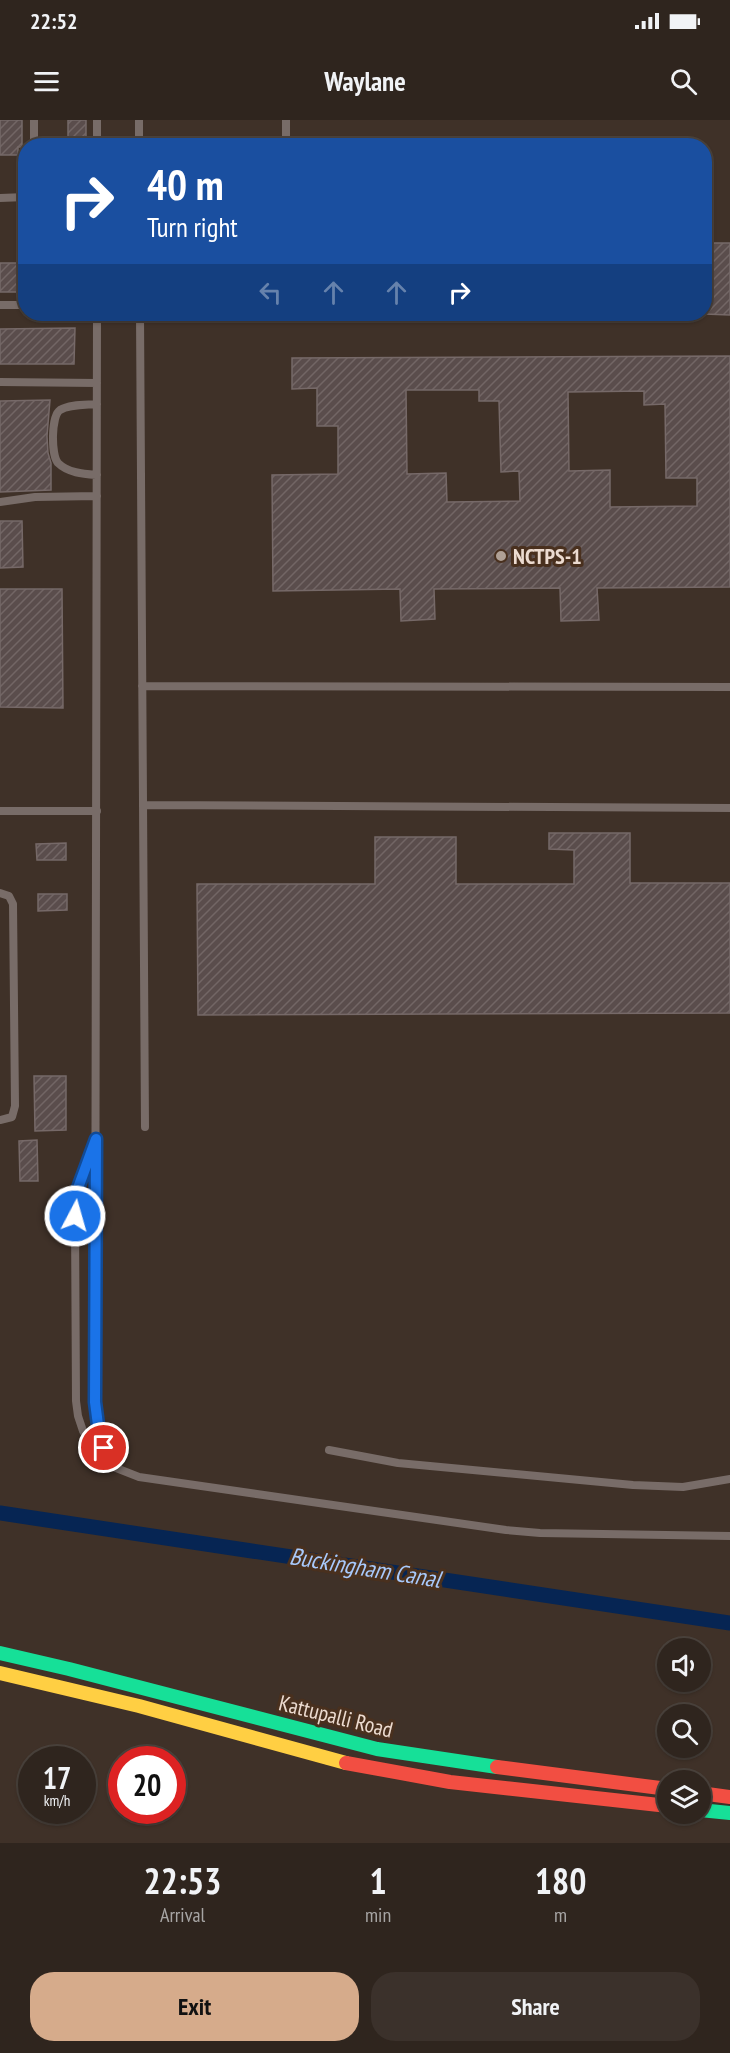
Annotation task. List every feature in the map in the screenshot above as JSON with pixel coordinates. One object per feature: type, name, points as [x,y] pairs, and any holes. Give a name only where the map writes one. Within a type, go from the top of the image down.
[{"type":"main road","name":"Kattupalli Road","points":[[0,1653],[69,1668],[377,1749],[446,1761],[657,1788]]},
{"type":"main road","name":"Kattupalli Road","points":[[0,1673],[139,1706],[363,1767],[450,1782],[657,1805]]},
{"type":"main road","points":[[711,1794],[730,1797]]},
{"type":"main road","points":[[711,1811],[730,1813]]},
{"type":"lane","points":[[34,120],[34,138]]},
{"type":"lane","points":[[97,120],[97,138]]},
{"type":"lane","points":[[139,120],[139,138]]},
{"type":"lane","points":[[286,120],[286,138]]},
{"type":"lane","points":[[0,198],[18,197]]},
{"type":"lane","points":[[0,305],[18,304]]},
{"type":"lane","points":[[97,321],[95,1402],[100,1438],[111,1466]]},
{"type":"lane","points":[[140,321],[145,1127]]},
{"type":"lane","points":[[0,382],[97,383]]},
{"type":"lane","points":[[97,404],[76,405],[60,410],[56,415],[54,434],[54,455],[57,462],[79,473],[97,475]]},
{"type":"lane","points":[[0,502],[35,496],[97,496]]},
{"type":"lane","points":[[142,686],[730,687]]},
{"type":"lane","points":[[143,805],[730,808]]},
{"type":"lane","points":[[0,811],[97,811]]},
{"type":"lane","points":[[0,893],[12,899],[14,912],[15,1106],[12,1117],[0,1120]]},
{"type":"lane","points":[[96,1139],[78,1188],[75,1216],[76,1401],[83,1431],[97,1453],[111,1466],[126,1473],[149,1478],[506,1530],[550,1534],[730,1536]]},
{"type":"lane","points":[[329,1450],[398,1463],[633,1485],[683,1487],[730,1479]]},
{"type":"building","points":[[0,120],[22,120],[22,138],[18,138],[18,155],[0,155]]},
{"type":"building","points":[[68,120],[86,120],[86,138],[68,138]]},
{"type":"building","points":[[712,243],[730,243],[730,315],[712,314]]},
{"type":"building","points":[[0,263],[18,263],[18,292],[0,292]]},
{"type":"building","points":[[75,328],[74,364],[0,364],[0,329]]},
{"type":"building","points":[[730,356],[730,587],[597,588],[599,620],[561,621],[560,588],[434,589],[435,619],[401,621],[400,589],[273,591],[272,475],[338,474],[338,426],[317,426],[317,388],[292,389],[292,358]],"holes":[[[406,390],[479,390],[479,401],[499,401],[501,472],[519,471],[520,501],[447,502],[446,473],[407,474]],[[644,391],[644,405],[665,404],[666,478],[697,478],[697,506],[610,507],[610,470],[569,471],[568,392]]]},
{"type":"building","points":[[50,400],[47,436],[51,463],[51,490],[0,492],[0,401]]},
{"type":"building","points":[[0,521],[22,521],[23,567],[0,568]]},
{"type":"building","points":[[0,589],[62,589],[63,708],[0,707]]},
{"type":"building","points":[[549,833],[630,833],[630,883],[730,883],[730,1013],[198,1015],[197,884],[375,884],[375,837],[456,837],[456,884],[574,884],[574,850],[549,849]]},
{"type":"building","points":[[66,843],[66,860],[37,860],[36,844]]},
{"type":"building","points":[[38,894],[67,894],[67,910],[38,911]]},
{"type":"building","points":[[34,1076],[66,1076],[66,1130],[35,1131]]},
{"type":"building","points":[[37,1140],[38,1181],[20,1181],[19,1141]]},
{"type":"waterway","name":"Buckingham Canal","points":[[0,1513],[730,1623]]},
{"type":"traffic: fast","points":[[0,1653],[377,1749],[497,1767]]},
{"type":"traffic: fast","points":[[711,1811],[730,1813]]},
{"type":"traffic: slow","points":[[0,1673],[139,1706],[346,1763]]},
{"type":"traffic: jam","points":[[346,1763],[450,1782],[657,1805]]},
{"type":"traffic: jam","points":[[497,1767],[657,1788]]},
{"type":"traffic: jam","points":[[711,1794],[730,1797]]},
{"type":"place","name":"NCTPS-1","points":[[501,556]]},
{"type":"route","points":[[75,1216],[81,1175],[96,1139],[95,1402],[104,1448]]}]
